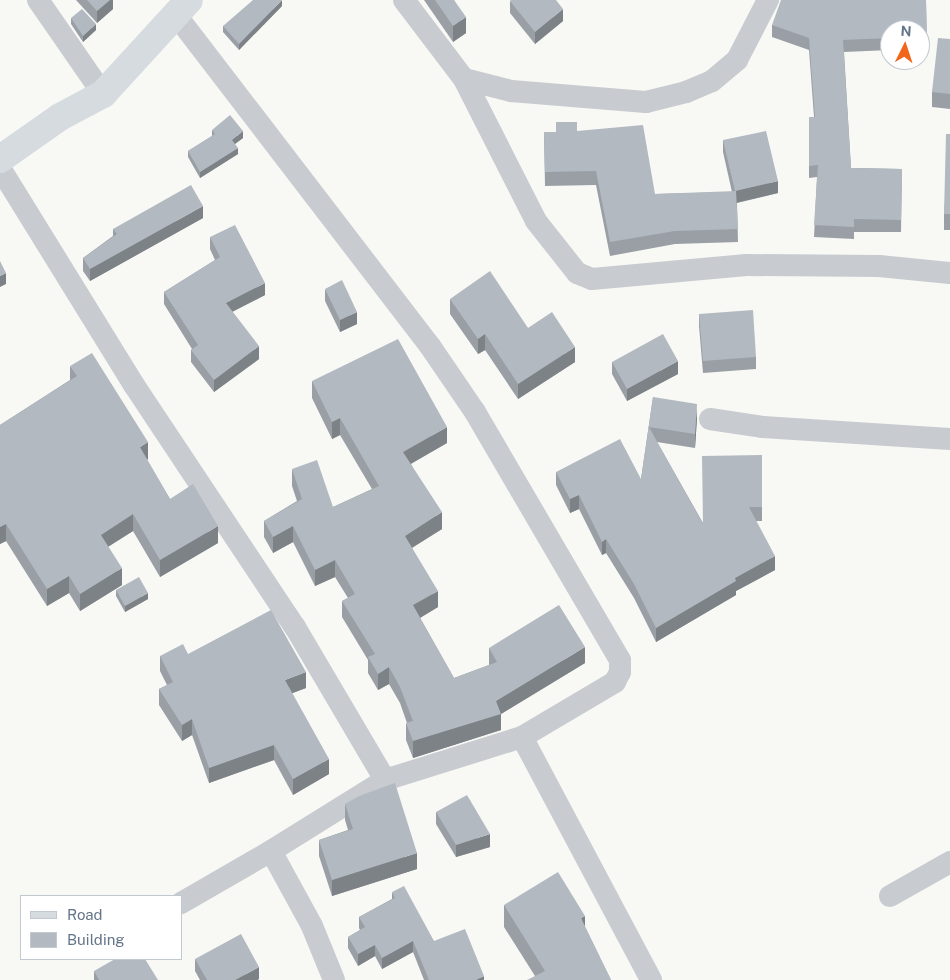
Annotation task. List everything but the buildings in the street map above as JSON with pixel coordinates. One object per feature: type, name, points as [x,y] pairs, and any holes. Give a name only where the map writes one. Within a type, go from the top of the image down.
[{"type":"main road","points":[[0,159],[60,117],[103,94],[183,8]]},
{"type":"street","points":[[38,0],[103,94]]},
{"type":"street","points":[[404,0],[464,79],[536,221],[577,273],[592,279],[746,265],[879,266],[950,273]]},
{"type":"street","points":[[464,79],[511,91],[646,102],[686,92],[712,82],[737,60],[768,0]]},
{"type":"street","points":[[182,902],[271,851],[385,780],[522,737],[615,682],[620,672],[620,660],[475,412],[430,346],[183,8]]},
{"type":"street","points":[[0,168],[134,385],[290,619],[385,780]]},
{"type":"street","points":[[710,419],[762,426],[950,439]]},
{"type":"street","points":[[522,737],[651,980]]},
{"type":"street","points":[[271,851],[312,926],[334,980]]},
{"type":"street","points":[[890,896],[950,862]]}]
